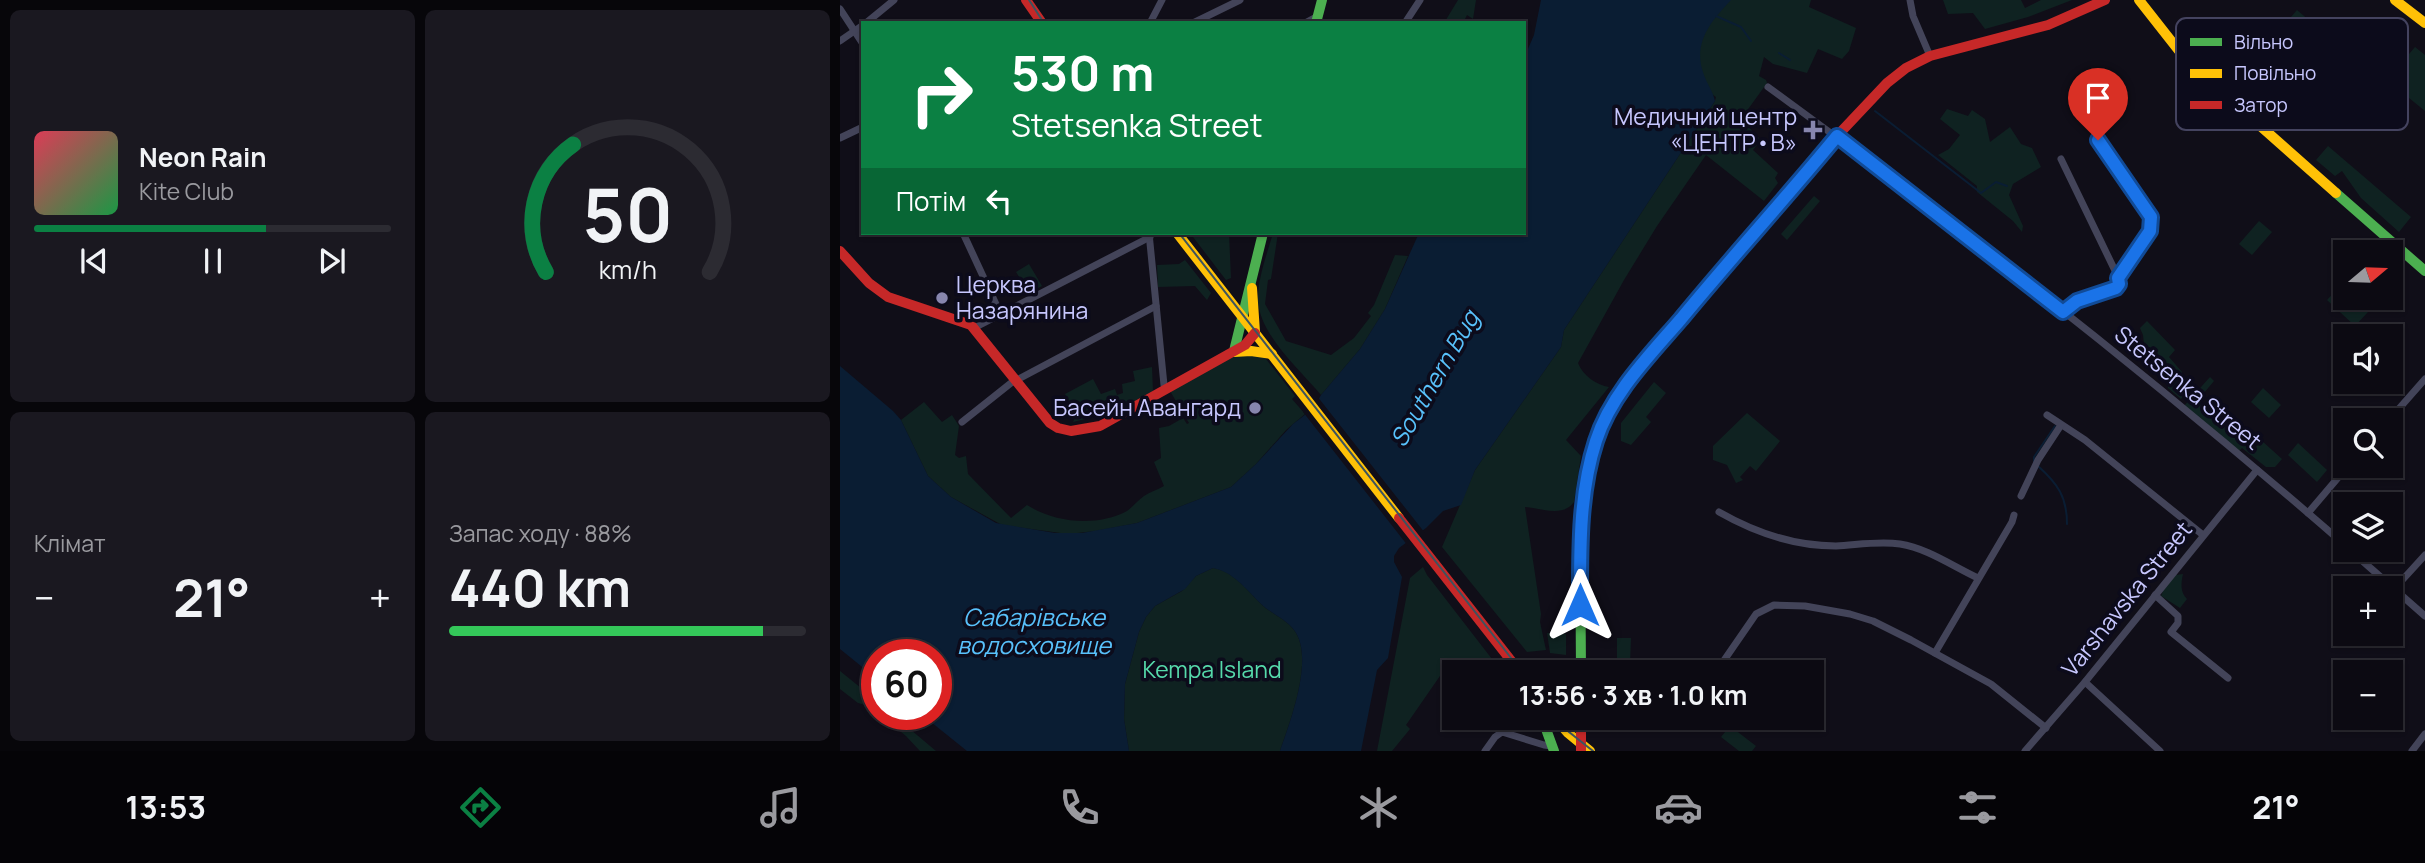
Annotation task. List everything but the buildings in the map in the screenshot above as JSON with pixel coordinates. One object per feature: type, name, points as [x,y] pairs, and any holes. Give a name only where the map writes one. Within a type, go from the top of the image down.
[{"type":"street","points":[[868,21],[894,0]]},
{"type":"street","points":[[1026,0],[1041,21]]},
{"type":"street","points":[[1151,21],[1162,0]]},
{"type":"street","points":[[1197,21],[1240,0]]},
{"type":"street","points":[[1317,19],[1322,0]]},
{"type":"street","points":[[1406,21],[1420,0]]},
{"type":"street","points":[[1910,0],[1913,16],[1930,56]]},
{"type":"street","points":[[1581,658],[1580,529],[1590,465],[1596,439],[1604,421],[1632,375],[1837,136],[1887,83],[1906,68],[1930,56],[2048,25],[2105,0]]},
{"type":"street","points":[[2139,0],[2176,47]]},
{"type":"street","points":[[2395,0],[2425,23]]},
{"type":"street","points":[[840,9],[861,41]]},
{"type":"street","points":[[840,41],[861,26]]},
{"type":"street","name":"Stetsenka Street","points":[[1768,87],[1837,136],[2063,312],[2333,535]]},
{"type":"street","points":[[840,138],[861,128]]},
{"type":"street","points":[[2263,130],[2425,271]]},
{"type":"street","points":[[2098,140],[2151,217],[2150,231],[2118,278]]},
{"type":"street","points":[[2061,159],[2119,284],[2116,288],[2077,301],[2063,312]]},
{"type":"street","points":[[964,235],[1002,315]]},
{"type":"street","points":[[974,328],[1150,235],[1164,385],[1167,389]]},
{"type":"street","points":[[1179,235],[1511,660]]},
{"type":"street","points":[[1233,352],[1262,235]]},
{"type":"street","points":[[840,251],[865,281],[884,297],[905,306],[960,319],[974,328],[1050,423],[1071,431],[1100,426],[1245,345],[1255,333],[1251,279]]},
{"type":"street","points":[[1226,295],[1240,294],[1251,279]]},
{"type":"street","points":[[962,422],[1016,381],[1156,306]]},
{"type":"street","points":[[1233,352],[1272,354]]},
{"type":"street","points":[[2400,408],[2425,379]]},
{"type":"street","points":[[2048,415],[2085,440],[2203,535]]},
{"type":"street","points":[[2021,496],[2036,464],[2060,425]]},
{"type":"street","name":"Varshavska Street","points":[[2025,751],[2085,682],[2257,470]]},
{"type":"street","points":[[2308,513],[2338,478]]},
{"type":"street","points":[[1719,512],[1744,527],[1774,537],[1834,546],[1883,542],[1903,544],[1978,578]]},
{"type":"street","points":[[1935,653],[2014,515]]},
{"type":"street","points":[[2403,579],[2425,555]]},
{"type":"street","points":[[2364,562],[2381,576]]},
{"type":"street","points":[[2155,595],[2178,616],[2178,623],[2171,632],[2228,678]]},
{"type":"street","points":[[2403,595],[2425,616]]},
{"type":"street","points":[[1724,660],[1756,614],[1774,605],[1784,604],[1850,614],[1873,621],[1991,684],[2046,728]]},
{"type":"street","points":[[2085,682],[2160,751]]},
{"type":"street","points":[[1546,730],[1553,748]]},
{"type":"street","points":[[1566,730],[1584,749]]},
{"type":"street","points":[[1582,730],[1584,749]]},
{"type":"street","points":[[1485,751],[1502,732],[1553,748]]},
{"type":"street","points":[[2412,751],[2425,734]]},
{"type":"green space","points":[[1458,0],[1476,0],[1473,19],[1467,15],[1464,21],[1445,21]]},
{"type":"green space","points":[[1717,0],[1811,0],[1809,7],[1856,28],[1849,51],[1842,59],[1818,49],[1807,73],[1773,64],[1764,57],[1759,76],[1767,83],[1741,119],[1761,140],[1753,150],[1778,173],[1775,178],[1778,183],[1764,201],[1706,155],[1657,226],[1578,363],[1591,379],[1609,387],[1566,440],[1581,456],[1574,502],[1558,511],[1525,507],[1546,650],[1527,652],[1442,547],[1475,470],[1561,347],[1564,330],[1715,101],[1716,97],[1703,88],[1678,80]]},
{"type":"green space","points":[[1943,0],[2021,0],[2025,8],[2041,0],[2072,0],[2028,17],[1985,29],[1973,13],[1948,14]]},
{"type":"green space","points":[[2297,10],[2306,18],[2290,18]]},
{"type":"green space","points":[[2415,47],[2425,55],[2425,111],[2408,97],[2408,55]]},
{"type":"green space","points":[[1947,109],[1968,116],[1972,110],[1985,119],[1990,142],[2010,127],[2021,144],[2032,148],[2041,167],[2013,184],[2009,195],[2023,226],[2022,232],[2013,221],[1977,192],[1977,186],[1938,155],[1949,149],[1960,135],[1940,119]]},
{"type":"green space","points":[[2328,146],[2411,217],[2399,232],[2361,198],[2342,171],[2335,176],[2316,160]]},
{"type":"green space","points":[[1814,196],[1820,201],[1787,240],[1781,234]]},
{"type":"green space","points":[[2259,221],[2272,232],[2252,255],[2239,244]]},
{"type":"green space","points":[[1192,235],[1229,235],[1231,278],[1226,280]]},
{"type":"green space","points":[[1272,235],[1278,235],[1265,304],[1286,341],[1331,355],[1354,338],[1371,316],[1368,313],[1395,255],[1408,256],[1385,309],[1360,349],[1321,395],[1283,352],[1266,327],[1258,302],[1263,267]]},
{"type":"green space","points":[[1185,260],[1211,293],[1207,300],[1195,286],[1158,287],[1157,265],[1179,264]]},
{"type":"green space","points":[[1029,264],[1042,286],[1029,293],[1016,272]]},
{"type":"green space","points":[[2333,294],[2333,306],[2327,300]]},
{"type":"green space","points":[[2338,310],[2370,310],[2357,324],[2353,324]]},
{"type":"green space","points":[[2147,321],[2175,350],[2169,357],[2194,384],[2181,399],[2168,388],[2164,365],[2144,345],[2140,328]]},
{"type":"green space","points":[[1235,353],[1261,355],[1266,359],[1295,396],[1292,399],[1305,414],[1231,487],[1137,523],[1068,534],[1002,525],[951,497],[928,476],[901,420],[924,402],[942,422],[952,415],[959,426],[955,455],[959,458],[966,456],[968,474],[1011,518],[1027,505],[1063,519],[1103,519],[1127,511],[1144,496],[1164,486],[1154,462],[1161,458],[1159,428],[1183,418],[1189,423],[1170,391]]},
{"type":"green space","points":[[1152,367],[1153,391],[1114,412],[1073,422],[1075,418],[1067,408],[1065,394],[1093,379],[1101,394],[1115,389],[1117,395],[1123,393],[1122,384],[1135,381],[1133,371]]},
{"type":"green space","points":[[2210,377],[2214,381],[2198,400],[2254,449],[2262,441],[2282,459],[2275,467],[2266,467],[2242,448],[2239,451],[2184,406]]},
{"type":"green space","points":[[1654,382],[1666,393],[1646,417],[1651,422],[1631,445],[1621,441],[1621,423]]},
{"type":"green space","points":[[2263,388],[2281,405],[2269,418],[2251,402]]},
{"type":"green space","points":[[1747,413],[1780,441],[1756,471],[1750,466],[1740,477],[1743,480],[1736,483],[1727,465],[1713,460],[1713,446]]},
{"type":"green space","points":[[2298,443],[2327,470],[2317,482],[2288,455]]},
{"type":"green space","points":[[1423,567],[1493,660],[1442,660],[1442,673],[1406,725],[1410,729],[1392,751],[1377,751],[1410,578]]},
{"type":"green space","name":"Kempa Island","points":[[1213,568],[1239,581],[1264,607],[1291,626],[1300,642],[1302,656],[1299,690],[1280,751],[1129,751],[1124,719],[1125,684],[1139,632],[1155,606],[1182,591],[1196,576]]},
{"type":"green space","points":[[2183,574],[2182,587],[2187,599],[2180,608],[2161,596],[2175,575]]},
{"type":"green space","points":[[1547,633],[1566,634],[1566,655],[1550,653]]},
{"type":"green space","points":[[1617,638],[1631,638],[1630,660],[1617,660]]},
{"type":"green space","points":[[840,671],[861,688],[861,704],[858,703],[840,689]]},
{"type":"green space","points":[[899,730],[911,730],[936,751],[920,751]]},
{"type":"green space","points":[[1727,730],[1735,730],[1756,746],[1752,751],[1739,751],[1721,737]]},
{"type":"water","name":"Сабарівське водосховище","points":[[1541,0],[1731,0],[1710,25],[1700,53],[1704,75],[1715,101],[1564,330],[1561,347],[1475,470],[1461,505],[1443,511],[1399,548],[1394,556],[1394,562],[1402,577],[1388,658],[1377,670],[1361,751],[1280,751],[1299,690],[1302,656],[1300,642],[1291,626],[1264,607],[1238,581],[1213,568],[1196,576],[1185,589],[1155,606],[1139,632],[1125,684],[1124,719],[1129,751],[967,751],[941,730],[952,730],[952,639],[861,639],[861,666],[840,649],[840,366],[901,420],[928,476],[951,497],[996,523],[1055,533],[1082,533],[1137,523],[1231,487],[1293,424],[1314,408],[1321,395],[1360,349],[1385,309],[1418,235],[1526,235],[1526,53],[1534,35]]},
{"type":"pier","points":[[1317,396],[1425,533],[1408,546],[1303,412]]},
{"type":"waterway","points":[[1716,16],[1741,27],[1751,41]]},
{"type":"waterway","points":[[1779,53],[1790,60]]},
{"type":"waterway","points":[[1875,111],[1981,193],[1996,182],[2007,186]]},
{"type":"waterway","points":[[2034,462],[2034,457],[2055,426]]},
{"type":"waterway","points":[[2038,466],[2060,492],[2067,524]]},
{"type":"tram line","points":[[1029,0],[1043,21]]},
{"type":"tram line","points":[[1181,235],[1513,660]]},
{"type":"tram line","points":[[1567,730],[1593,751]]},
{"type":"traffic: fast","points":[[1317,21],[1322,0]]},
{"type":"traffic: fast","points":[[2336,193],[2425,271]]},
{"type":"traffic: fast","points":[[1581,660],[1580,529],[1596,439],[1632,375],[1755,231]]},
{"type":"traffic: fast","points":[[1234,351],[1263,235]]},
{"type":"traffic: fast","points":[[1546,730],[1554,751]]},
{"type":"traffic: slow","points":[[2139,0],[2176,47]]},
{"type":"traffic: slow","points":[[2395,0],[2425,23]]},
{"type":"traffic: slow","points":[[2265,130],[2336,193]]},
{"type":"traffic: slow","points":[[1179,235],[1399,518]]},
{"type":"traffic: slow","points":[[1252,288],[1255,332]]},
{"type":"traffic: slow","points":[[1234,352],[1272,354]]},
{"type":"traffic: slow","points":[[1565,730],[1590,751]]},
{"type":"traffic: jam","points":[[1026,0],[1041,21]]},
{"type":"traffic: jam","points":[[1755,231],[1837,136],[1887,83],[1906,68],[1930,56],[2048,25],[2105,0]]},
{"type":"traffic: jam","points":[[840,251],[869,283],[888,297],[971,325],[1050,423],[1071,431],[1100,426],[1245,345],[1255,333]]},
{"type":"traffic: jam","points":[[1399,518],[1511,660]]},
{"type":"traffic: jam","points":[[1581,730],[1581,751]]},
{"type":"place","name":"Медичний центр «ЦЕНТР•В»","points":[[1813,130]]},
{"type":"place","name":"Церква Назарянина","points":[[942,298]]},
{"type":"place","name":"Басейн Авангард","points":[[1255,408]]},
{"type":"route","points":[[1580,605],[1580,529],[1590,465],[1596,439],[1604,421],[1632,375],[1837,136],[2063,312],[2077,301],[2116,288],[2120,281],[2118,278],[2150,231],[2151,217],[2098,140]]},
{"type":"water label","name":"Southern Bug","points":[[1435,379]]}]
